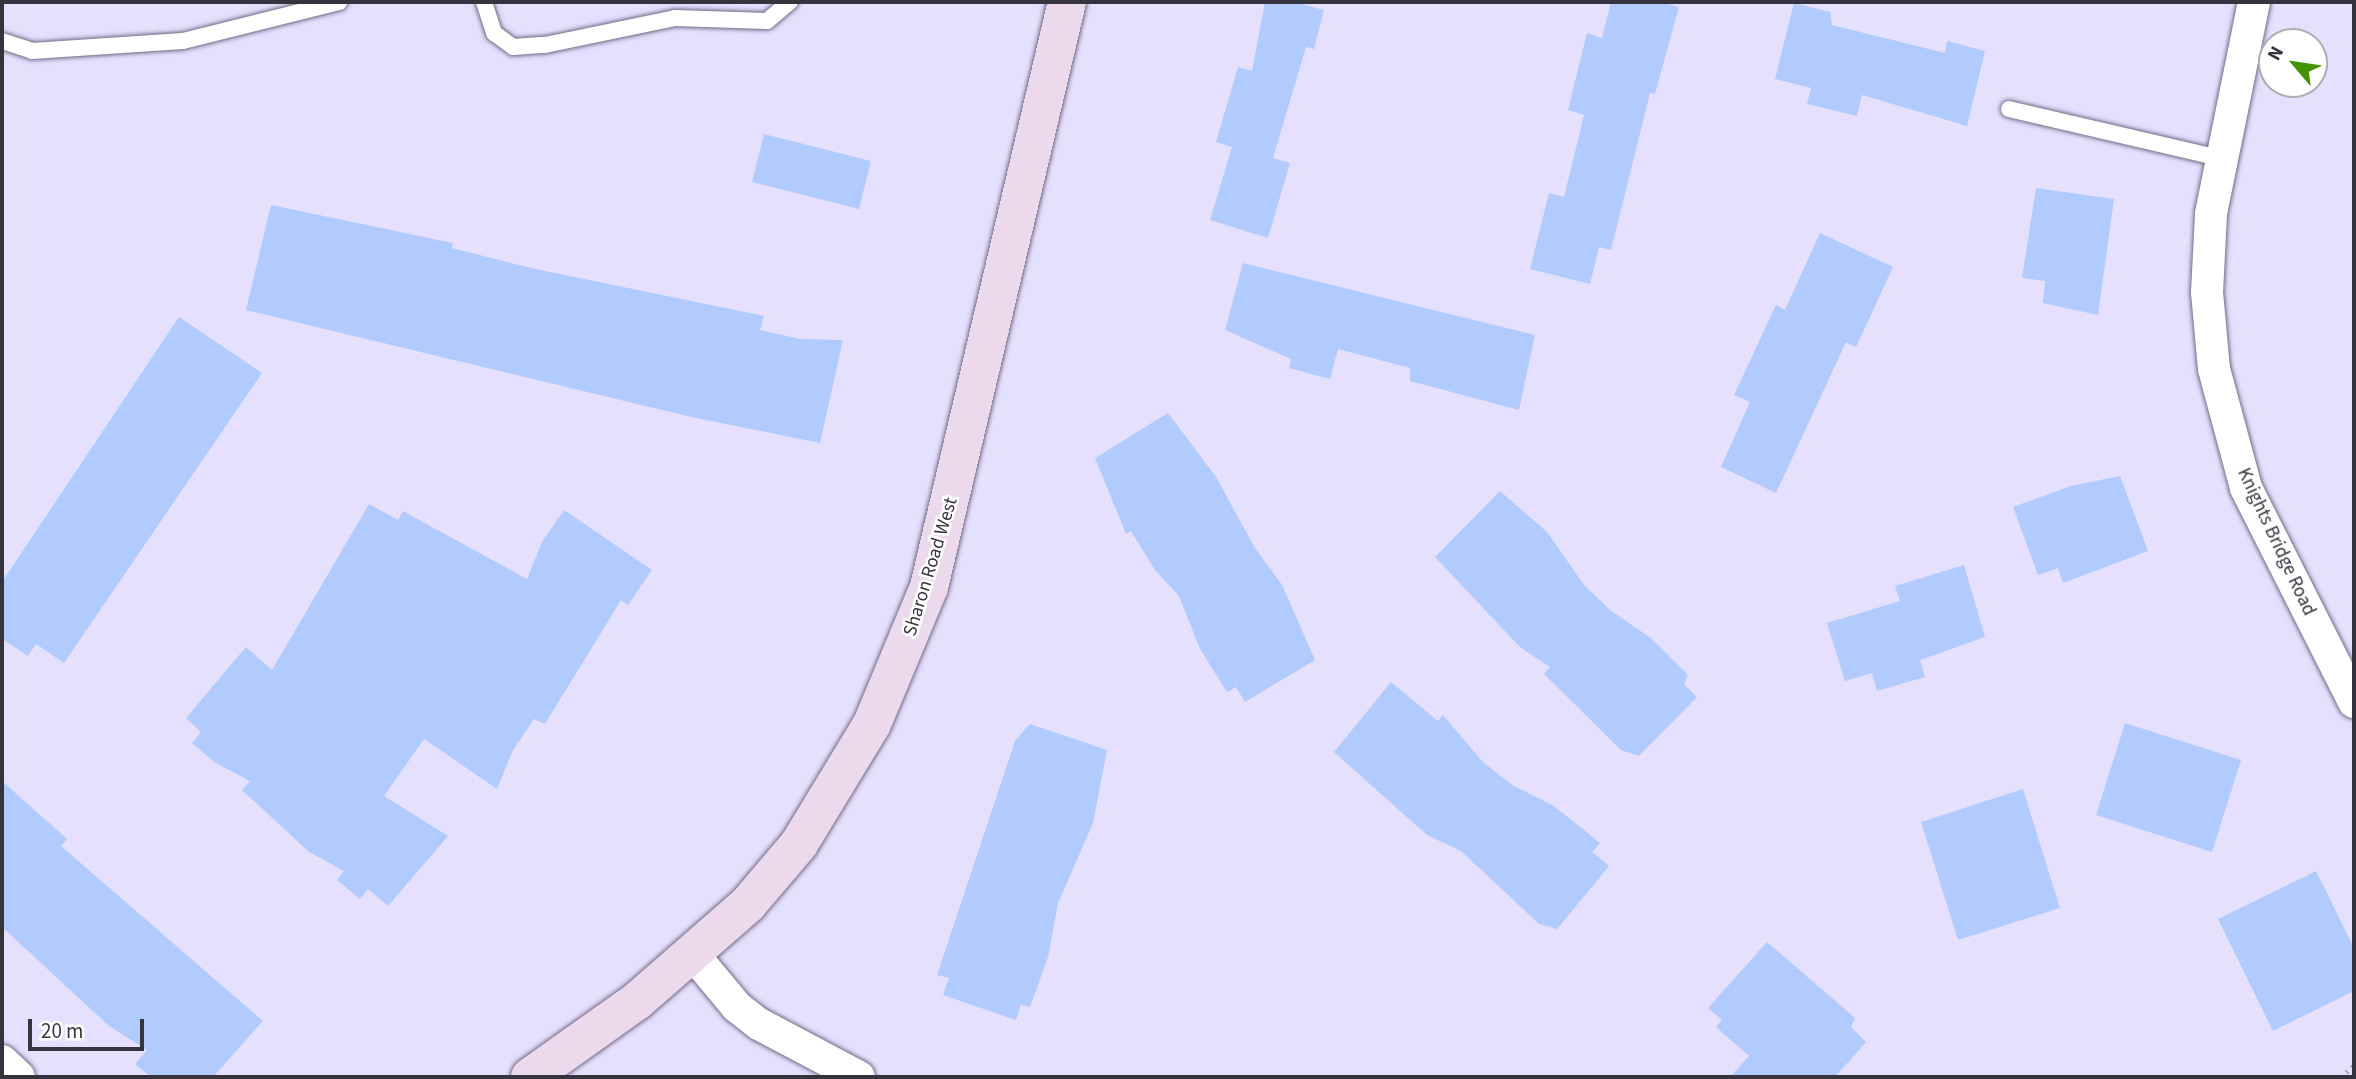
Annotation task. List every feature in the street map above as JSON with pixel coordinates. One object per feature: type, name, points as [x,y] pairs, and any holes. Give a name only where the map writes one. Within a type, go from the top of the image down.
[{"type":"main road","name":"Sharon Road West","points":[[530,1077],[637,1001],[748,904],[799,844],[872,724],[912,634],[954,492],[1067,2]]},
{"type":"street","name":"Knights Bridge Road","points":[[2254,2],[2220,158],[2211,214],[2207,292],[2214,369],[2228,435],[2246,488],[2354,702]]},
{"type":"street","points":[[692,953],[737,1007],[758,1024],[859,1077]]},
{"type":"street","points":[[2,1061],[19,1077]]},
{"type":"lane","points":[[2,41],[32,51],[183,41],[339,2]]},
{"type":"lane","points":[[484,2],[494,33],[513,47],[545,45],[675,18],[767,21],[790,2]]},
{"type":"lane","points":[[2009,109],[2220,158]]},
{"type":"path","points":[[2342,1077],[2354,1065]]},
{"type":"building","points":[[1265,2],[1294,2],[1324,10],[1314,49],[1306,47],[1273,158],[1290,163],[1268,238],[1210,220],[1232,147],[1216,142],[1238,67],[1252,71]]},
{"type":"building","points":[[1611,2],[1661,2],[1679,7],[1655,94],[1650,93],[1611,250],[1599,247],[1590,284],[1530,269],[1549,193],[1564,197],[1584,115],[1568,110],[1587,33],[1602,38]]},
{"type":"building","points":[[1794,3],[1830,12],[1832,25],[1945,53],[1947,41],[1985,51],[1967,126],[1862,95],[1857,116],[1807,104],[1811,88],[1775,79]]},
{"type":"building","points":[[764,134],[871,161],[859,209],[752,182]]},
{"type":"building","points":[[2036,188],[2114,199],[2098,315],[2043,303],[2045,281],[2022,278]]},
{"type":"building","points":[[271,205],[453,243],[452,248],[531,268],[764,316],[760,330],[801,339],[843,340],[820,443],[687,416],[246,310]]},
{"type":"building","points":[[1820,233],[1893,267],[1856,347],[1846,342],[1776,493],[1721,467],[1750,402],[1734,395],[1776,305],[1785,310]]},
{"type":"building","points":[[1243,263],[1535,335],[1519,410],[1410,381],[1410,368],[1338,349],[1330,379],[1289,368],[1291,359],[1225,330]]},
{"type":"building","points":[[179,317],[262,373],[64,663],[36,644],[28,656],[2,639],[2,582]]},
{"type":"building","points":[[1168,413],[1216,477],[1255,548],[1282,585],[1315,660],[1245,702],[1236,687],[1227,692],[1200,649],[1179,596],[1155,570],[1131,531],[1126,534],[1095,458]]},
{"type":"building","points":[[2120,476],[2148,551],[2063,583],[2058,568],[2038,575],[2013,507],[2071,486]]},
{"type":"building","points":[[1500,491],[1547,532],[1584,585],[1610,610],[1652,639],[1688,675],[1684,684],[1697,697],[1639,756],[1621,750],[1544,674],[1550,667],[1520,647],[1435,557]]},
{"type":"building","points":[[369,504],[398,520],[403,511],[527,579],[542,542],[564,510],[652,570],[628,605],[621,600],[545,724],[534,719],[512,752],[497,789],[424,739],[384,796],[448,836],[388,906],[368,889],[360,899],[337,880],[344,871],[309,852],[242,790],[250,781],[214,762],[192,743],[201,732],[186,718],[246,647],[272,670]]},
{"type":"building","points":[[1964,565],[1985,637],[1920,660],[1925,677],[1877,691],[1872,673],[1845,681],[1827,623],[1900,601],[1895,586]]},
{"type":"building","points":[[1391,682],[1438,721],[1443,715],[1483,762],[1512,785],[1554,806],[1600,843],[1592,852],[1609,866],[1557,929],[1539,924],[1461,851],[1427,835],[1334,752]]},
{"type":"building","points":[[2125,723],[2241,760],[2212,852],[2096,815]]},
{"type":"building","points":[[1030,724],[1107,750],[1093,823],[1058,903],[1048,957],[1030,1007],[1021,1005],[1016,1020],[943,995],[949,978],[937,975],[1015,741]]},
{"type":"building","points":[[2,781],[67,839],[61,846],[263,1021],[213,1077],[151,1077],[135,1064],[147,1050],[109,1026],[2,927]]},
{"type":"building","points":[[2023,789],[2060,908],[1958,940],[1921,822]]},
{"type":"building","points":[[2316,871],[2354,948],[2354,991],[2273,1031],[2218,919]]},
{"type":"building","points":[[1767,942],[1855,1018],[1851,1027],[1866,1042],[1835,1077],[1730,1077],[1749,1056],[1716,1027],[1722,1020],[1708,1008]]}]
